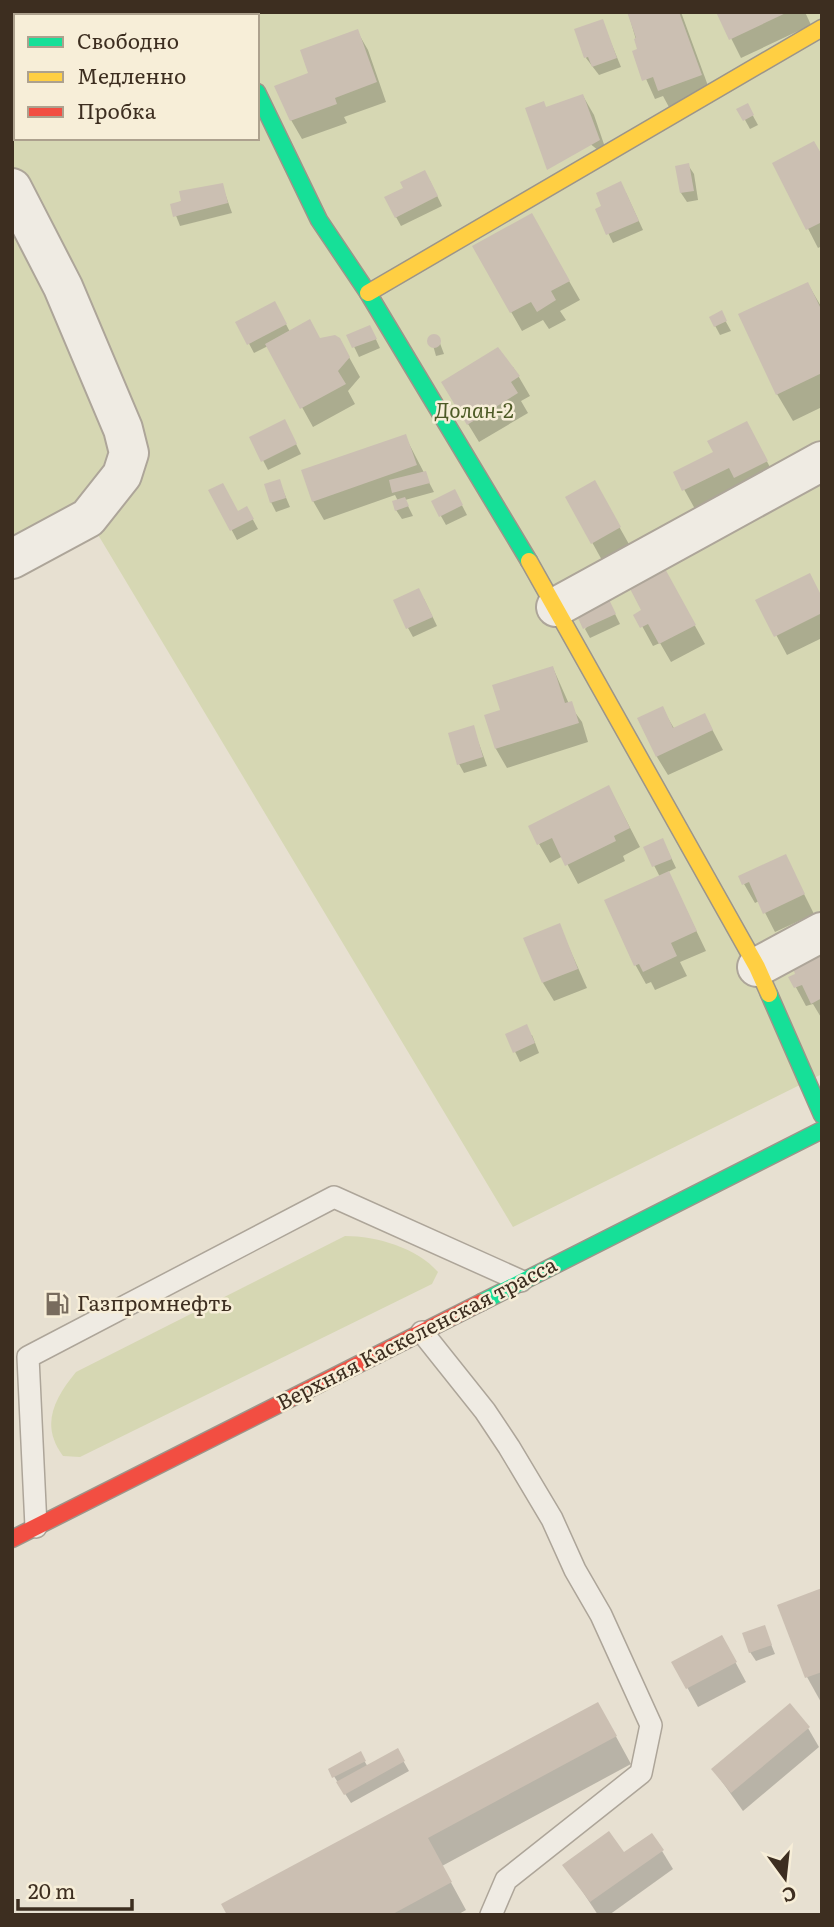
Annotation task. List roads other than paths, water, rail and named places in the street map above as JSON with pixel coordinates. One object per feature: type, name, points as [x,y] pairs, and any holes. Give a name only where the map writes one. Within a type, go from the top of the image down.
[{"type":"street","points":[[368,293],[822,28]]},
{"type":"street","points":[[259,96],[319,220],[368,293],[556,607],[757,967],[822,1115]]},
{"type":"street","points":[[12,188],[63,287],[123,429],[129,453],[122,475],[88,518],[12,559]]},
{"type":"street","points":[[556,607],[822,461]]},
{"type":"street","points":[[757,967],[822,932]]},
{"type":"street","name":"Верхняя Каскеленская трасса","points":[[12,1539],[822,1130]]},
{"type":"lane","points":[[36,1527],[28,1357],[334,1197],[521,1281]]},
{"type":"lane","points":[[422,1332],[485,1411],[552,1519],[631,1676],[651,1725],[641,1773],[506,1880],[491,1915]]},
{"type":"place","name":"Газпромнефть","points":[[57,1304]]},
{"type":"park label","name":"Долан-2","points":[[474,411]]}]
